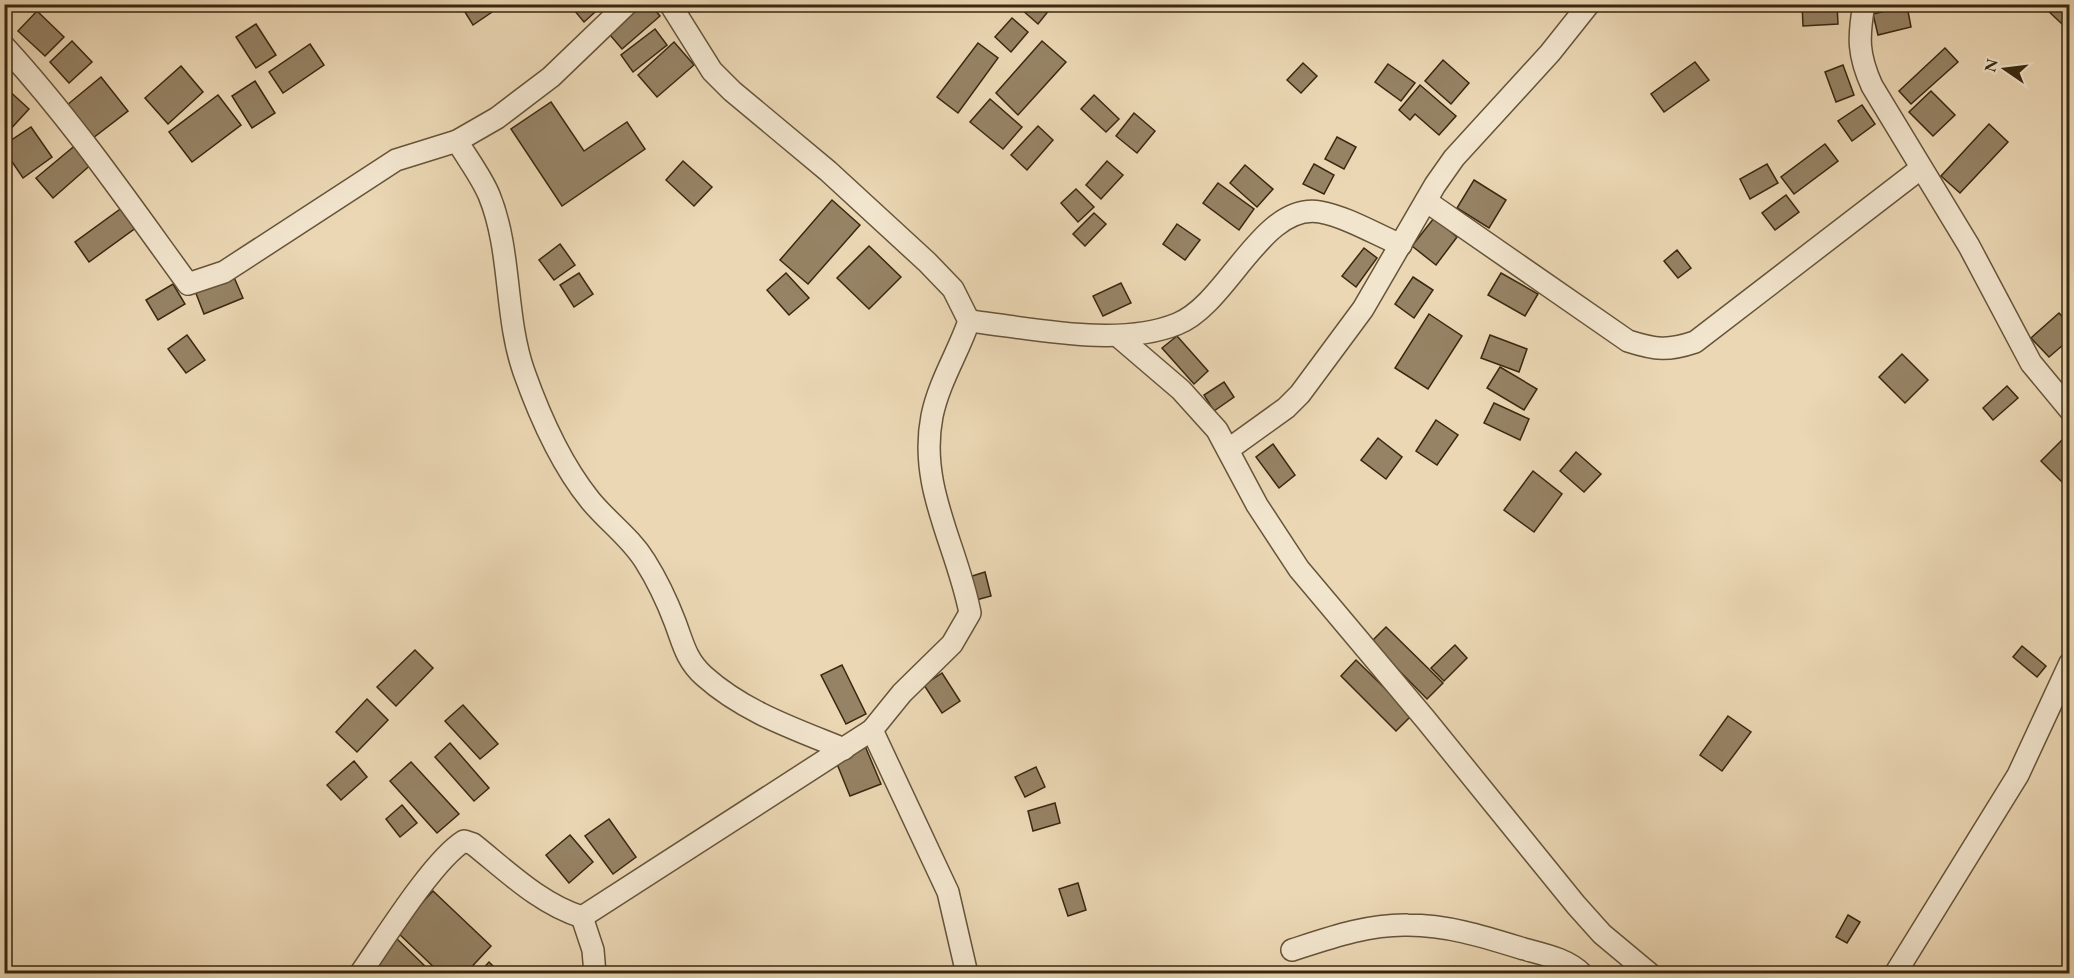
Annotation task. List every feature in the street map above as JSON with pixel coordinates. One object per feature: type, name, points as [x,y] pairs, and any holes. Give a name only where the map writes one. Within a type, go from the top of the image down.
[{"type":"street","points":[[4,45],[76,130],[188,284],[224,272],[396,160],[457,141],[497,118],[551,77],[627,4]]},
{"type":"street","points":[[670,4],[712,71],[732,92],[828,171],[927,262],[953,289],[969,321]]},
{"type":"street","points":[[1228,449],[1286,408],[1300,394],[1363,309],[1454,158],[1550,53],[1589,4]]},
{"type":"street","points":[[1864,4],[1860,30],[1861,61],[1872,86],[1920,169],[1969,246],[2031,363],[2070,410]]},
{"type":"street","points":[[457,141],[489,194],[497,223],[513,336],[524,373],[552,438],[568,469],[592,502],[624,533],[644,560],[662,591],[689,661],[725,693],[753,711],[844,749]]},
{"type":"street","points":[[1426,201],[1628,341],[1650,348],[1672,350],[1695,342],[1920,169]]},
{"type":"street","points":[[969,321],[1119,337],[1151,332],[1179,323],[1224,286],[1262,239],[1282,220],[1299,213],[1320,212],[1401,245]]},
{"type":"street","points":[[360,974],[426,882],[464,841],[473,844],[561,911],[582,917],[872,730],[902,693],[952,644],[970,613],[963,578],[929,475],[932,415],[943,380],[969,321]]},
{"type":"street","points":[[1119,337],[1181,390],[1216,430],[1263,515],[1299,569],[1426,720],[1576,905],[1602,933],[1650,974]]},
{"type":"street","points":[[1894,974],[2018,775],[2070,663]]},
{"type":"street","points":[[872,730],[948,892],[967,974]]},
{"type":"street","points":[[582,917],[593,950],[594,974]]},
{"type":"street","points":[[1292,950],[1353,931],[1406,924],[1470,932],[1552,957],[1576,968],[1582,974]]},
{"type":"building","points":[[460,4],[492,4],[495,10],[473,25]]},
{"type":"building","points":[[569,4],[604,4],[584,22]]},
{"type":"building","points":[[633,4],[650,4],[660,16],[622,49],[605,29]]},
{"type":"building","points":[[1025,4],[1054,4],[1038,24],[1021,9]]},
{"type":"building","points":[[1802,4],[1837,4],[1838,24],[1803,26]]},
{"type":"building","points":[[2048,4],[2070,4],[2070,15],[2062,24],[2045,8]]},
{"type":"building","points":[[1907,6],[1911,27],[1878,35],[1873,14]]},
{"type":"building","points":[[37,11],[64,37],[45,56],[18,31]]},
{"type":"building","points":[[1012,18],[1028,32],[1011,52],[995,37]]},
{"type":"building","points":[[256,24],[276,55],[256,68],[236,37]]},
{"type":"building","points":[[655,29],[667,45],[633,72],[621,55]]},
{"type":"building","points":[[72,41],[92,62],[69,83],[50,62]]},
{"type":"building","points":[[1042,41],[1066,62],[1018,115],[996,93]]},
{"type":"building","points":[[674,42],[694,65],[657,97],[638,75]]},
{"type":"building","points":[[978,43],[998,58],[958,113],[937,97]]},
{"type":"building","points":[[310,44],[324,65],[283,93],[269,72]]},
{"type":"building","points":[[1945,48],[1958,62],[1911,104],[1899,91]]},
{"type":"building","points":[[1443,60],[1469,83],[1451,104],[1425,81]]},
{"type":"building","points":[[1695,62],[1709,80],[1664,112],[1651,94]]},
{"type":"building","points":[[1303,63],[1317,76],[1301,93],[1287,80]]},
{"type":"building","points":[[1388,64],[1415,83],[1401,101],[1375,82]]},
{"type":"building","points":[[1843,65],[1854,95],[1836,102],[1825,72]]},
{"type":"building","points":[[181,66],[203,92],[168,124],[145,98]]},
{"type":"building","points":[[101,77],[128,111],[93,138],[67,105]]},
{"type":"building","points":[[255,81],[275,113],[252,128],[232,96]]},
{"type":"building","points":[[1420,85],[1456,116],[1439,135],[1415,114],[1410,120],[1399,110]]},
{"type":"building","points":[[6,88],[29,109],[4,136],[4,89]]},
{"type":"building","points":[[1931,91],[1955,115],[1933,136],[1909,112]]},
{"type":"building","points":[[218,95],[241,125],[192,162],[169,132]]},
{"type":"building","points":[[1094,95],[1119,119],[1106,132],[1081,109]]},
{"type":"building","points":[[990,99],[1022,127],[1003,149],[970,122]]},
{"type":"building","points":[[551,102],[584,151],[627,122],[645,149],[562,206],[511,129]]},
{"type":"building","points":[[1862,105],[1875,124],[1852,141],[1838,121]]},
{"type":"building","points":[[1134,113],[1155,131],[1137,153],[1116,136]]},
{"type":"building","points":[[1989,124],[2008,142],[1960,193],[1941,176]]},
{"type":"building","points":[[1038,126],[1053,140],[1027,170],[1011,155]]},
{"type":"building","points":[[31,127],[52,157],[23,178],[4,150],[4,145]]},
{"type":"building","points":[[1337,137],[1356,147],[1344,169],[1325,159]]},
{"type":"building","points":[[78,143],[94,162],[53,198],[36,178]]},
{"type":"building","points":[[1825,144],[1838,161],[1794,194],[1781,177]]},
{"type":"building","points":[[683,161],[712,187],[694,206],[666,180]]},
{"type":"building","points":[[1107,161],[1123,175],[1101,199],[1086,185]]},
{"type":"building","points":[[1314,164],[1334,175],[1324,194],[1303,184]]},
{"type":"building","points":[[1767,164],[1778,183],[1750,199],[1740,179]]},
{"type":"building","points":[[1245,165],[1273,189],[1257,207],[1230,183]]},
{"type":"building","points":[[1474,180],[1506,200],[1489,228],[1457,208]]},
{"type":"building","points":[[1218,183],[1254,209],[1239,230],[1203,203]]},
{"type":"building","points":[[1076,189],[1094,207],[1078,222],[1061,203]]},
{"type":"building","points":[[1786,195],[1799,212],[1775,230],[1762,213]]},
{"type":"building","points":[[832,200],[860,225],[808,284],[780,260]]},
{"type":"building","points":[[123,207],[137,227],[89,262],[75,242]]},
{"type":"building","points":[[1094,213],[1106,224],[1085,246],[1073,234]]},
{"type":"building","points":[[1434,218],[1457,237],[1436,265],[1412,246]]},
{"type":"building","points":[[1177,224],[1200,240],[1185,260],[1163,244]]},
{"type":"building","points":[[560,244],[575,265],[554,280],[539,260]]},
{"type":"building","points":[[869,246],[901,277],[869,309],[837,278]]},
{"type":"building","points":[[1364,248],[1377,258],[1356,287],[1342,276]]},
{"type":"building","points":[[1677,250],[1691,268],[1678,278],[1664,261]]},
{"type":"building","points":[[579,273],[593,294],[574,307],[560,285]]},
{"type":"building","points":[[786,273],[809,298],[789,315],[767,290]]},
{"type":"building","points":[[1501,273],[1538,294],[1525,316],[1488,295]]},
{"type":"building","points":[[233,275],[243,298],[204,314],[195,291]]},
{"type":"building","points":[[1413,277],[1433,290],[1414,318],[1395,304]]},
{"type":"building","points":[[1121,283],[1131,303],[1103,316],[1093,296]]},
{"type":"building","points":[[173,284],[185,304],[158,320],[146,300]]},
{"type":"building","points":[[2059,313],[2070,325],[2070,339],[2049,357],[2031,338]]},
{"type":"building","points":[[1429,314],[1462,336],[1428,389],[1395,368]]},
{"type":"building","points":[[187,335],[205,360],[186,373],[168,349]]},
{"type":"building","points":[[1490,335],[1527,349],[1519,372],[1481,358]]},
{"type":"building","points":[[1177,336],[1208,371],[1194,384],[1162,348]]},
{"type":"building","points":[[1902,354],[1928,380],[1905,403],[1879,377]]},
{"type":"building","points":[[1500,367],[1537,389],[1524,410],[1487,388]]},
{"type":"building","points":[[1224,382],[1234,397],[1214,411],[1204,395]]},
{"type":"building","points":[[2007,386],[2018,398],[1993,420],[1983,408]]},
{"type":"building","points":[[1494,403],[1529,419],[1520,440],[1484,423]]},
{"type":"building","points":[[1436,420],[1458,435],[1437,465],[1416,451]]},
{"type":"building","points":[[2070,433],[2070,490],[2041,461]]},
{"type":"building","points":[[1378,438],[1402,457],[1386,479],[1361,460]]},
{"type":"building","points":[[1273,444],[1295,475],[1279,488],[1256,457]]},
{"type":"building","points":[[1576,452],[1601,474],[1584,492],[1560,471]]},
{"type":"building","points":[[1533,471],[1562,494],[1534,532],[1504,510]]},
{"type":"building","points":[[985,572],[991,596],[976,600],[969,577]]},
{"type":"building","points":[[1386,627],[1443,683],[1427,699],[1371,642]]},
{"type":"building","points":[[1455,645],[1467,658],[1444,681],[1431,668]]},
{"type":"building","points":[[2022,646],[2046,666],[2037,677],[2013,657]]},
{"type":"building","points":[[415,650],[433,668],[396,706],[377,687]]},
{"type":"building","points":[[1356,660],[1412,715],[1396,731],[1341,676]]},
{"type":"building","points":[[842,665],[866,714],[846,724],[821,675]]},
{"type":"building","points":[[942,673],[960,701],[942,713],[924,685]]},
{"type":"building","points":[[367,699],[388,720],[357,752],[336,732]]},
{"type":"building","points":[[463,705],[498,744],[480,759],[445,721]]},
{"type":"building","points":[[1728,716],[1751,732],[1722,771],[1700,755]]},
{"type":"building","points":[[450,743],[489,788],[474,801],[435,757]]},
{"type":"building","points":[[865,746],[881,784],[850,796],[835,759]]},
{"type":"building","points":[[354,761],[367,777],[341,800],[327,785]]},
{"type":"building","points":[[411,762],[459,814],[437,833],[390,781]]},
{"type":"building","points":[[1036,767],[1045,787],[1025,797],[1015,777]]},
{"type":"building","points":[[1055,803],[1060,823],[1033,831],[1028,811]]},
{"type":"building","points":[[402,805],[417,823],[400,837],[386,819]]},
{"type":"building","points":[[609,819],[636,857],[613,874],[585,836]]},
{"type":"building","points":[[570,835],[593,862],[569,883],[546,855]]},
{"type":"building","points":[[1078,883],[1086,910],[1068,916],[1059,889]]},
{"type":"building","points":[[433,891],[491,946],[465,974],[441,974],[396,931]]},
{"type":"building","points":[[1848,915],[1860,922],[1847,943],[1836,937]]},
{"type":"building","points":[[395,937],[429,970],[426,974],[382,974],[371,963]]},
{"type":"building","points":[[489,962],[501,974],[478,974]]},
{"type":"building","points":[[290,967],[295,974],[281,974]]}]
